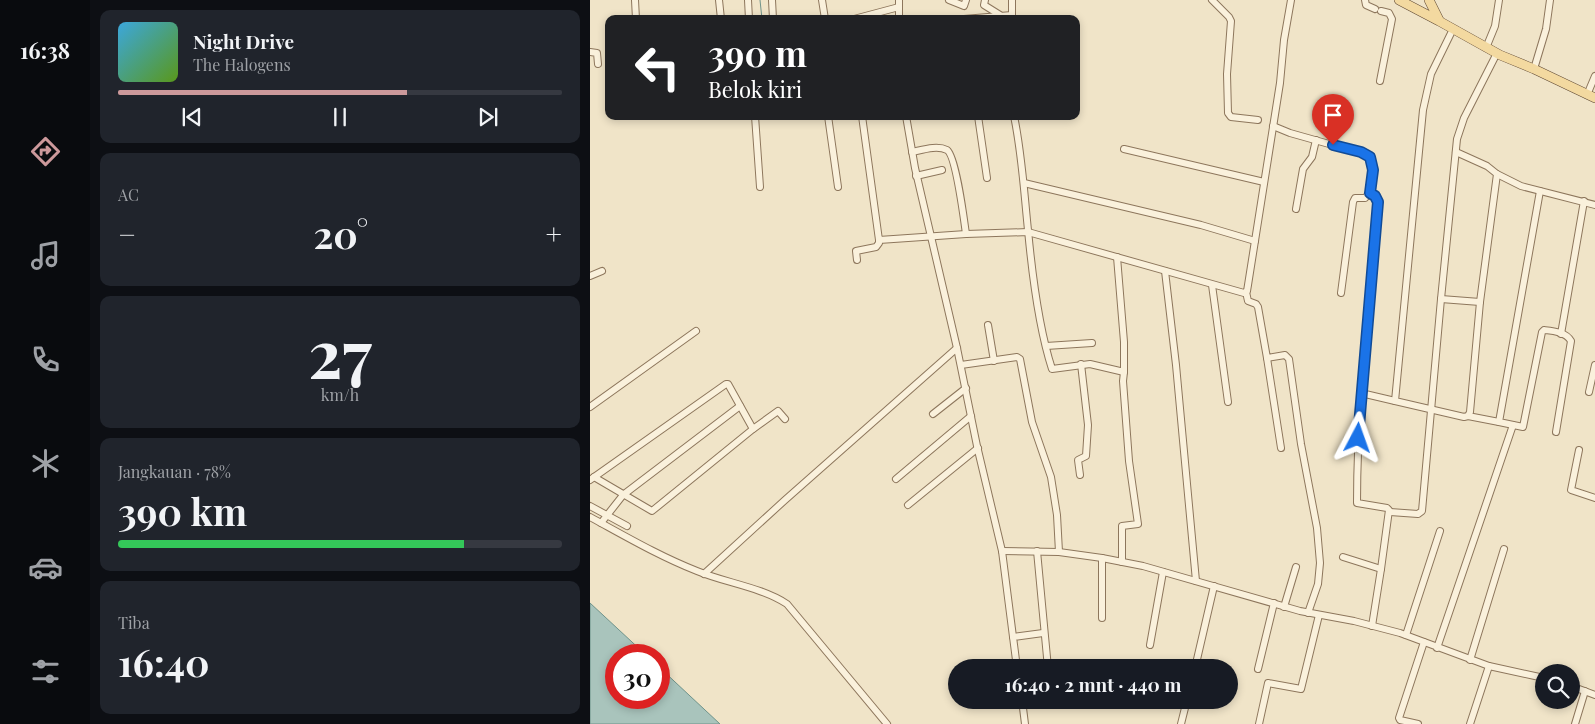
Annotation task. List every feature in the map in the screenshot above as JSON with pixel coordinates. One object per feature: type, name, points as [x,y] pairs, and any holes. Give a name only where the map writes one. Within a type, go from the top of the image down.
[{"type":"main road","points":[[1398,0],[1496,54],[1534,69],[1591,96]]},
{"type":"main road","points":[[1429,0],[1439,21]]},
{"type":"street","points":[[635,0],[636,15]]},
{"type":"street","points":[[719,0],[721,15]]},
{"type":"street","points":[[748,0],[750,15]]},
{"type":"street","points":[[772,0],[773,15]]},
{"type":"street","points":[[822,0],[824,15]]},
{"type":"street","points":[[949,0],[964,6],[966,0]]},
{"type":"street","points":[[985,0],[984,4],[999,15]]},
{"type":"street","points":[[1012,0],[1012,15]]},
{"type":"street","points":[[1212,0],[1231,21],[1227,74],[1228,113],[1231,117],[1258,120]]},
{"type":"street","points":[[1281,448],[1258,307],[1256,304],[1248,302],[1246,292],[1291,0]]},
{"type":"street","points":[[1365,0],[1366,6],[1389,13],[1392,19],[1380,81]]},
{"type":"street","points":[[1486,48],[1497,21],[1499,0]]},
{"type":"street","points":[[1534,69],[1546,29],[1550,0]]},
{"type":"street","points":[[866,15],[899,4]]},
{"type":"street","points":[[1395,401],[1423,110],[1432,74],[1453,29]]},
{"type":"street","points":[[590,52],[597,52],[598,64]]},
{"type":"street","points":[[1370,193],[1378,200],[1378,209],[1361,392],[1357,503],[1387,508],[1390,512],[1418,514],[1422,511],[1441,299],[1459,133],[1496,54]]},
{"type":"street","points":[[1591,96],[1595,76]]},
{"type":"street","points":[[755,120],[760,187]]},
{"type":"street","points":[[829,120],[838,188]]},
{"type":"street","points":[[857,260],[856,251],[876,247],[879,243],[863,120]]},
{"type":"street","points":[[907,120],[916,176],[958,348],[971,416],[1002,551],[1016,659]]},
{"type":"street","points":[[979,120],[987,178]]},
{"type":"street","points":[[1015,120],[1020,145],[1028,232],[1039,311],[1052,369],[1081,364],[1097,364],[1124,372]]},
{"type":"street","points":[[1272,126],[1361,152],[1370,157],[1373,170],[1370,193],[1366,197],[1353,200],[1341,293]]},
{"type":"street","points":[[1296,209],[1303,169],[1312,156],[1316,140]]},
{"type":"street","points":[[912,152],[938,148],[950,153],[954,164],[966,234]]},
{"type":"street","points":[[1124,149],[1264,182]]},
{"type":"street","points":[[1456,152],[1487,166],[1514,183],[1595,205]]},
{"type":"street","points":[[916,176],[942,170]]},
{"type":"street","points":[[1468,416],[1480,302],[1497,174]]},
{"type":"street","points":[[1024,183],[1201,225],[1255,241]]},
{"type":"street","points":[[1499,422],[1540,191]]},
{"type":"street","points":[[1561,334],[1584,202]]},
{"type":"street","points":[[879,240],[1028,232],[1212,285],[1246,292]]},
{"type":"street","points":[[1117,257],[1124,342],[1123,381],[1138,524],[1122,526],[1122,562]]},
{"type":"street","points":[[590,276],[602,271]]},
{"type":"street","points":[[1166,272],[1196,581]]},
{"type":"street","points":[[1212,285],[1228,402]]},
{"type":"street","points":[[1441,299],[1480,302]]},
{"type":"street","points":[[988,325],[994,361]]},
{"type":"street","points":[[1361,392],[1462,417],[1468,416],[1523,426],[1542,331],[1545,330],[1569,337],[1571,341],[1556,432]]},
{"type":"street","points":[[590,407],[696,331]]},
{"type":"street","points":[[1046,346],[1092,343]]},
{"type":"street","points":[[704,574],[958,348]]},
{"type":"street","points":[[1267,358],[1285,355],[1289,359],[1301,444],[1317,528],[1320,576],[1308,613]]},
{"type":"street","points":[[961,365],[1017,357],[1020,359],[1032,422],[1051,478],[1057,514],[1060,552]]},
{"type":"street","points":[[1080,475],[1078,461],[1086,456],[1088,430],[1081,364]]},
{"type":"street","points":[[1589,392],[1595,365]]},
{"type":"street","points":[[753,429],[728,384],[724,384],[592,478],[652,511],[778,411],[785,419]]},
{"type":"street","points":[[933,414],[966,388]]},
{"type":"street","points":[[601,523],[623,496],[740,406]]},
{"type":"street","points":[[896,479],[971,416]]},
{"type":"street","points":[[1437,648],[1513,425]]},
{"type":"street","points":[[908,505],[978,448]]},
{"type":"street","points":[[1579,450],[1571,490],[1595,498]]},
{"type":"street","points":[[590,506],[627,526]]},
{"type":"street","points":[[1372,626],[1390,512]]},
{"type":"street","points":[[590,517],[650,550],[704,574],[775,597],[787,604],[887,724]]},
{"type":"street","points":[[1406,635],[1440,531]]},
{"type":"street","points":[[1470,660],[1504,549]]},
{"type":"street","points":[[1002,551],[1060,552],[1122,562],[1284,607],[1406,635],[1470,660],[1535,676]]},
{"type":"street","points":[[1037,551],[1047,659]]},
{"type":"street","points":[[1343,557],[1381,569]]},
{"type":"street","points":[[1102,558],[1102,618]]},
{"type":"street","points":[[1284,607],[1296,567]]},
{"type":"street","points":[[1150,645],[1163,572]]},
{"type":"street","points":[[1197,659],[1214,586]]},
{"type":"street","points":[[1258,669],[1274,603]]},
{"type":"street","points":[[1259,724],[1269,683],[1301,689],[1318,615]]},
{"type":"street","points":[[1013,637],[1043,633]]},
{"type":"street","points":[[1418,724],[1399,719],[1424,642]]},
{"type":"street","points":[[1470,724],[1489,666]]},
{"type":"street","points":[[1580,690],[1595,695]]},
{"type":"street","points":[[1575,724],[1585,692]]},
{"type":"street","points":[[1023,709],[1025,724]]},
{"type":"street","points":[[1182,724],[1185,709]]},
{"type":"water","points":[[590,603],[634,644],[605,644],[605,709],[670,709],[670,677],[720,724],[590,724]]},
{"type":"waterway","points":[[760,0],[762,15]]},
{"type":"route","points":[[1333,145],[1361,152],[1370,157],[1373,170],[1370,193],[1378,200],[1358,438]]}]
